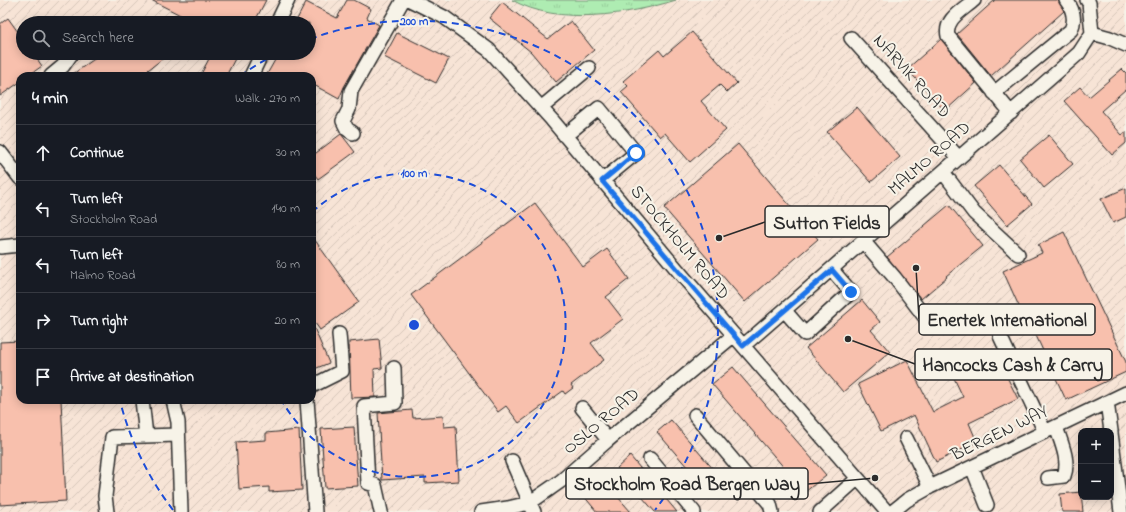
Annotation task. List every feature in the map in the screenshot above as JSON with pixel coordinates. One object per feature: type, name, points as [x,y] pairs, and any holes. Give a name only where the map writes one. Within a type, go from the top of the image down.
[{"type":"street","points":[[280,16],[288,0]]},
{"type":"street","points":[[353,133],[347,129],[343,121],[349,109],[351,91],[403,0]]},
{"type":"street","name":"STOCKHOLM ROAD","points":[[410,0],[444,17],[490,50],[857,479],[887,512]]},
{"type":"street","points":[[974,0],[951,20],[948,25],[948,36],[1010,113]]},
{"type":"street","points":[[994,93],[1071,30],[1073,25],[1073,14],[1066,0]]},
{"type":"street","points":[[1087,0],[1089,3],[1092,33],[1110,38],[1126,45]]},
{"type":"street","name":"MALMO ROAD","points":[[743,346],[785,311],[1079,53],[1092,33]]},
{"type":"street","name":"NARVIK ROAD","points":[[851,38],[959,158]]},
{"type":"street","points":[[56,72],[67,60]]},
{"type":"street","points":[[253,72],[259,60]]},
{"type":"street","points":[[541,108],[589,68]]},
{"type":"street","points":[[565,136],[599,108],[636,153],[602,181]]},
{"type":"street","points":[[0,152],[15,162]]},
{"type":"street","points":[[944,172],[974,213],[1018,254]]},
{"type":"street","points":[[864,242],[895,278],[927,320],[936,326],[946,325],[957,317]]},
{"type":"street","points":[[0,247],[16,245]]},
{"type":"street","points":[[785,311],[805,334],[851,292],[832,270]]},
{"type":"street","points":[[316,384],[342,371],[340,334]]},
{"type":"street","name":"OSLO ROAD","points":[[481,512],[508,508],[532,507],[608,440],[734,335]]},
{"type":"street","points":[[1000,336],[1050,430],[1064,451],[1066,470],[1064,476],[1048,478]]},
{"type":"street","points":[[381,512],[375,485],[368,483],[364,406],[395,403],[394,368]]},
{"type":"street","name":"BERGEN WAY","points":[[892,512],[907,500],[930,487],[1126,393]]},
{"type":"street","points":[[1107,402],[1110,428]]},
{"type":"street","points":[[142,404],[146,436]]},
{"type":"street","points":[[174,404],[178,422],[181,512]]},
{"type":"street","points":[[307,404],[315,512]]},
{"type":"street","points":[[582,408],[608,440]]},
{"type":"street","points":[[695,415],[770,504],[772,512]]},
{"type":"street","points":[[107,512],[105,496],[112,437],[178,435]]},
{"type":"street","points":[[906,438],[930,487]]},
{"type":"street","points":[[1114,456],[1121,512]]},
{"type":"street","points":[[650,459],[694,512]]},
{"type":"street","points":[[512,461],[532,507]]},
{"type":"street","points":[[972,467],[987,505]]},
{"type":"street","points":[[820,512],[857,479]]},
{"type":"shaded area","points":[[0,0],[512,0],[524,7],[565,16],[617,14],[676,0],[1126,0],[1126,512],[0,512]]},
{"type":"green space","points":[[512,0],[676,0],[637,10],[593,15],[571,15],[550,13],[530,8]]},
{"type":"building","points":[[151,0],[266,0],[258,16],[182,16]]},
{"type":"building","points":[[347,0],[354,0],[371,9],[367,18],[379,25],[344,87],[339,99],[316,86],[316,72],[268,72],[275,60],[316,60],[316,16],[299,16],[306,2],[337,18]]},
{"type":"building","points":[[995,0],[1058,0],[1064,11],[991,76],[957,34]]},
{"type":"building","points":[[502,2],[548,39],[571,21],[594,50],[556,82],[531,52],[489,18]]},
{"type":"building","points":[[8,18],[16,29],[16,60],[38,60],[42,66],[34,72],[16,72],[16,85],[0,96],[0,24]]},
{"type":"building","points":[[692,32],[737,83],[727,92],[720,85],[701,101],[726,130],[690,162],[665,133],[660,137],[621,92],[628,86],[623,81],[659,50],[664,56]]},
{"type":"building","points":[[397,33],[449,59],[436,83],[384,57]]},
{"type":"building","points":[[941,39],[976,83],[945,111],[907,69]]},
{"type":"building","points":[[93,60],[161,60],[148,70],[149,72],[76,72]]},
{"type":"building","points":[[208,60],[234,60],[228,72],[202,72]]},
{"type":"building","points":[[1122,69],[1126,73],[1126,89],[1101,111],[1122,135],[1126,132],[1126,143],[1112,155],[1064,101],[1080,87],[1089,97]]},
{"type":"building","points":[[857,107],[900,157],[871,182],[827,132]]},
{"type":"building","points":[[341,134],[355,152],[318,179],[316,176],[316,153]]},
{"type":"building","points":[[1049,135],[1073,164],[1044,188],[1020,159]]},
{"type":"building","points":[[738,144],[818,239],[745,302],[664,208]]},
{"type":"building","points":[[999,165],[1032,204],[1007,225],[974,186]]},
{"type":"building","points":[[1126,188],[1126,217],[1113,223],[1101,199]]},
{"type":"building","points":[[535,203],[583,267],[607,249],[629,279],[606,297],[623,319],[591,343],[604,360],[571,385],[573,388],[565,394],[563,391],[519,423],[506,406],[498,412],[411,295]]},
{"type":"building","points":[[949,205],[983,246],[946,276],[947,277],[921,299],[887,257]]},
{"type":"building","points":[[1064,232],[1126,362],[1126,372],[1066,400],[1025,312],[1022,313],[1003,271],[1042,253],[1038,245]]},
{"type":"building","points":[[316,242],[359,302],[320,330],[316,324]]},
{"type":"building","points":[[862,300],[880,322],[871,330],[890,352],[843,392],[806,348]]},
{"type":"building","points":[[316,332],[329,363],[316,368]]},
{"type":"building","points":[[379,339],[382,368],[374,369],[375,397],[351,398],[349,342]]},
{"type":"building","points":[[16,341],[16,404],[61,404],[66,501],[0,505],[0,342]]},
{"type":"building","points":[[996,355],[1018,399],[969,423],[977,442],[936,462],[914,415],[881,431],[858,384],[907,360],[933,412],[963,397],[953,376]]},
{"type":"building","points":[[733,367],[826,475],[805,492],[712,384]]},
{"type":"building","points":[[412,410],[413,418],[443,416],[444,427],[456,426],[459,481],[425,483],[425,477],[382,480],[378,413]]},
{"type":"building","points":[[671,420],[727,485],[713,497],[657,432]]},
{"type":"building","points":[[354,427],[358,486],[325,488],[321,429]]},
{"type":"building","points":[[299,430],[302,490],[269,492],[269,487],[239,489],[236,442],[266,440],[266,433]]},
{"type":"building","points":[[630,456],[677,512],[655,512],[617,468]]},
{"type":"building","points":[[602,479],[631,512],[597,512],[583,495]]},
{"type":"building","points":[[1078,492],[1078,500],[1082,500],[1083,512],[1062,512],[1060,494]]},
{"type":"place","name":"Sutton Fields","points":[[719,238]]},
{"type":"place","name":"Enertek International","points":[[916,268]]},
{"type":"place","name":"Hancocks Cash & Carry","points":[[848,339]]},
{"type":"place","name":"Stockholm Road Bergen Way","points":[[875,478]]},
{"type":"route","points":[[636,153],[602,181],[743,346],[832,270],[851,292]]}]
